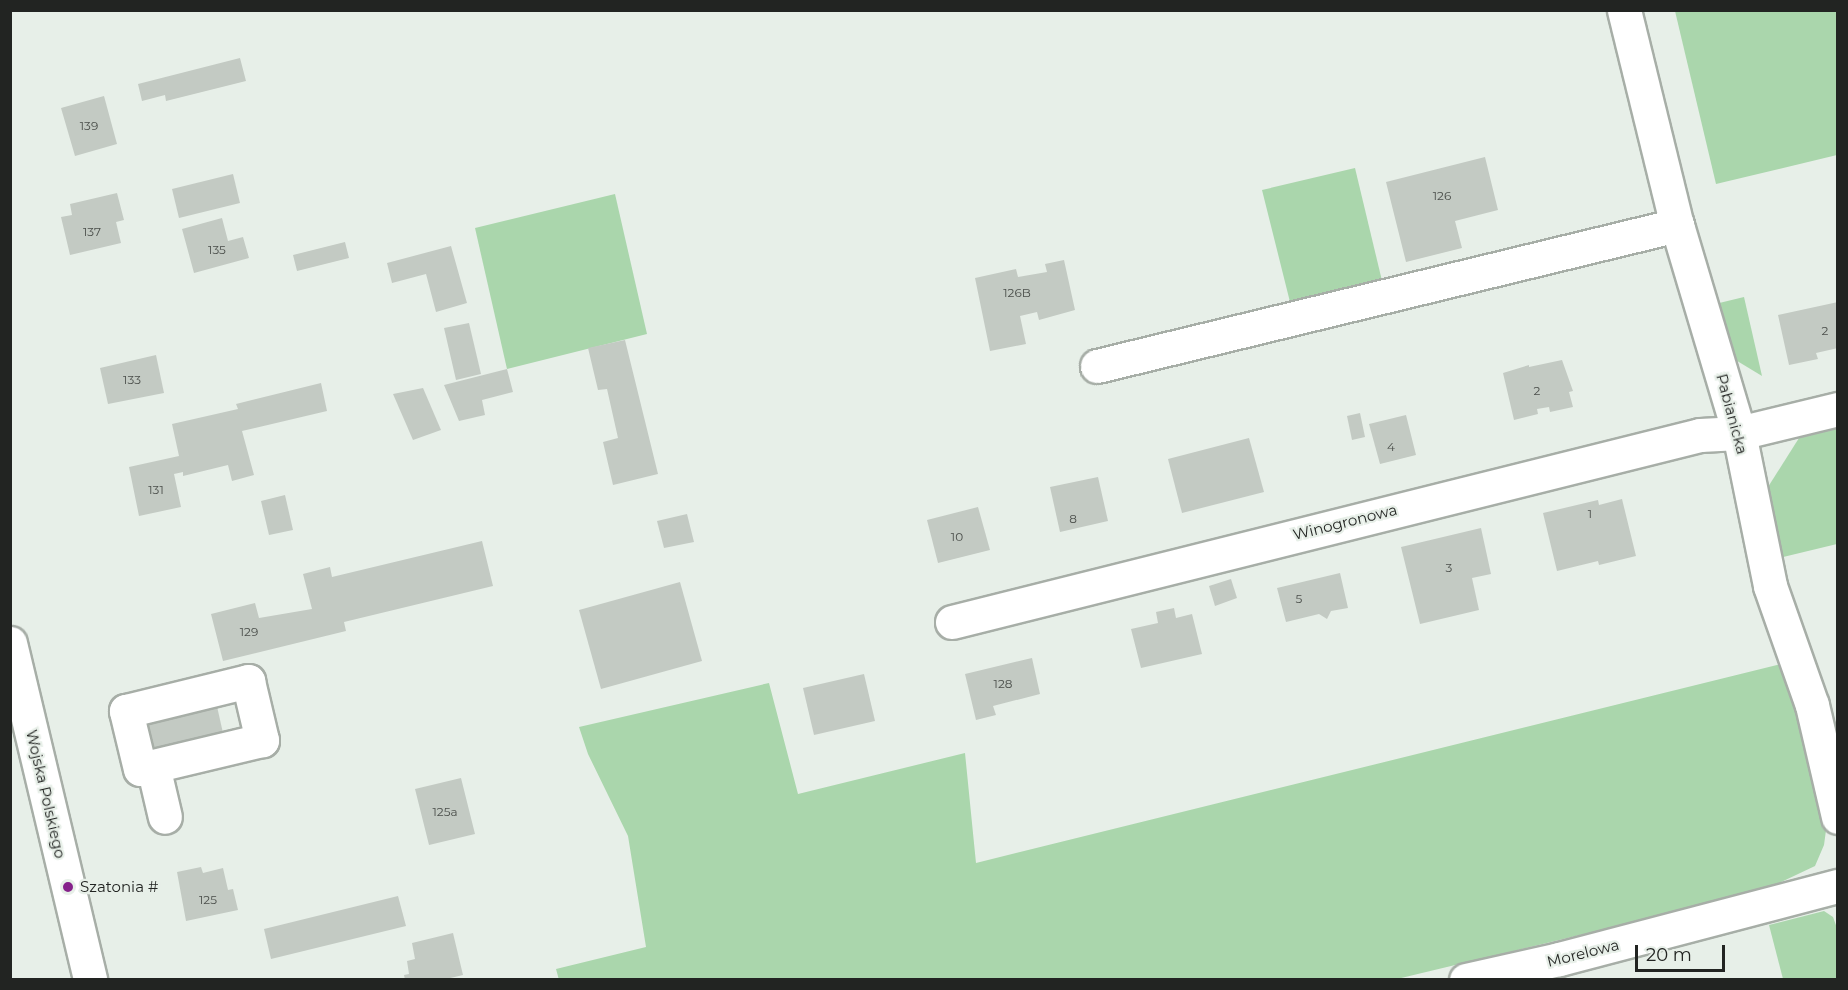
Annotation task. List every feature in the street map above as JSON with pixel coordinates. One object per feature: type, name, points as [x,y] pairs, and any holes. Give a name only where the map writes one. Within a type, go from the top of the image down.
[{"type":"street","name":"Pabianicka","points":[[1624,10],[1677,225],[1739,433],[1770,585],[1812,705],[1838,817]]},
{"type":"street","points":[[1096,366],[1677,225]]},
{"type":"street","name":"Winogronowa","points":[[952,622],[1688,438],[1739,433],[1838,409]]},
{"type":"street","name":"Wojska Polskiego","points":[[10,643],[17,701],[90,980]]},
{"type":"street","points":[[153,766],[165,817]]},
{"type":"street","name":"Morelowa","points":[[1466,980],[1559,959],[1838,885]]},
{"type":"green space","points":[[1675,11],[1837,11],[1837,155],[1716,184]]},
{"type":"green space","points":[[1355,168],[1383,285],[1291,306],[1262,190]]},
{"type":"green space","points":[[615,194],[647,334],[507,369],[475,228]]},
{"type":"green space","points":[[1744,297],[1762,376],[1724,353],[1711,305]]},
{"type":"green space","points":[[1837,429],[1837,544],[1775,559],[1761,498],[1799,438]]},
{"type":"green space","points":[[1785,663],[1827,823],[1824,845],[1815,866],[1762,891],[1397,979],[559,980],[556,969],[646,947],[628,836],[588,754],[579,727],[769,683],[798,794],[965,753],[976,863]]},
{"type":"green space","points":[[1824,911],[1833,917],[1837,928],[1837,979],[1783,979],[1769,925]]},
{"type":"building","points":[[240,58],[246,81],[166,101],[165,95],[142,101],[138,84]]},
{"type":"building","points":[[104,96],[117,144],[75,156],[61,108]]},
{"type":"building","points":[[1485,157],[1498,210],[1455,221],[1462,248],[1406,262],[1386,182]]},
{"type":"building","points":[[233,174],[240,203],[179,218],[172,189]]},
{"type":"building","points":[[117,193],[124,220],[116,222],[121,243],[70,255],[61,217],[72,215],[70,204]]},
{"type":"building","points":[[222,218],[228,241],[243,237],[249,258],[194,273],[182,229]]},
{"type":"building","points":[[345,242],[349,258],[297,271],[293,255]]},
{"type":"building","points":[[451,246],[467,303],[436,312],[426,274],[392,283],[387,263]]},
{"type":"building","points":[[1064,260],[1075,310],[1039,320],[1037,312],[1020,316],[1026,344],[990,351],[975,278],[1016,269],[1018,277],[1047,272],[1045,264]]},
{"type":"building","points":[[1838,302],[1838,348],[1816,353],[1818,359],[1789,365],[1778,315]]},
{"type":"building","points":[[469,323],[481,374],[456,380],[444,328]]},
{"type":"building","points":[[625,340],[658,474],[613,485],[603,442],[618,438],[607,389],[598,390],[588,348]]},
{"type":"building","points":[[156,355],[164,393],[108,404],[100,368]]},
{"type":"building","points":[[1562,360],[1573,391],[1569,392],[1573,407],[1550,412],[1549,407],[1537,409],[1538,414],[1514,420],[1503,373],[1529,365],[1529,367]]},
{"type":"building","points":[[507,369],[513,392],[482,400],[485,415],[459,421],[444,385]]},
{"type":"building","points":[[321,383],[327,411],[242,431],[254,475],[232,481],[228,465],[183,476],[183,472],[174,474],[181,507],[139,516],[129,467],[179,456],[172,424],[238,409],[236,404]]},
{"type":"building","points":[[423,388],[441,430],[413,440],[393,394]]},
{"type":"building","points":[[1360,413],[1365,437],[1352,440],[1347,416]]},
{"type":"building","points":[[1406,415],[1416,455],[1380,464],[1369,424]]},
{"type":"building","points":[[1249,438],[1264,492],[1182,513],[1168,459]]},
{"type":"building","points":[[1098,477],[1108,521],[1060,532],[1050,487]]},
{"type":"building","points":[[285,495],[293,530],[269,535],[261,501]]},
{"type":"building","points":[[1622,499],[1636,556],[1599,565],[1598,561],[1557,571],[1543,513],[1598,500],[1599,505]]},
{"type":"building","points":[[978,507],[990,550],[938,563],[927,520]]},
{"type":"building","points":[[687,514],[694,542],[664,548],[657,521]]},
{"type":"building","points":[[1481,528],[1491,574],[1472,578],[1479,610],[1420,624],[1401,547]]},
{"type":"building","points":[[482,541],[493,586],[344,622],[346,631],[223,661],[211,614],[255,603],[259,618],[312,609],[303,574],[330,567],[332,577]]},
{"type":"building","points":[[1340,573],[1348,608],[1331,611],[1327,619],[1319,614],[1286,622],[1277,588]]},
{"type":"building","points":[[1231,579],[1237,598],[1215,606],[1209,586]]},
{"type":"building","points":[[680,582],[702,661],[601,689],[579,610]]},
{"type":"building","points":[[1174,608],[1176,618],[1192,614],[1202,654],[1141,668],[1131,629],[1158,623],[1156,612]]},
{"type":"building","points":[[1032,658],[1040,694],[993,706],[996,715],[976,720],[965,674]]},
{"type":"building","points":[[864,674],[875,721],[814,735],[803,688]]},
{"type":"building","points":[[216,702],[223,733],[143,752],[136,721]]},
{"type":"building","points":[[461,778],[475,834],[429,845],[415,789]]},
{"type":"building","points":[[201,867],[203,873],[223,868],[228,890],[233,889],[238,910],[186,921],[177,872]]},
{"type":"building","points":[[398,896],[406,926],[271,959],[264,929]]},
{"type":"building","points":[[453,933],[463,975],[442,980],[405,980],[404,975],[409,974],[407,961],[415,959],[412,943]]},
{"type":"place","name":"Szatonia #","points":[[68,887]]}]
